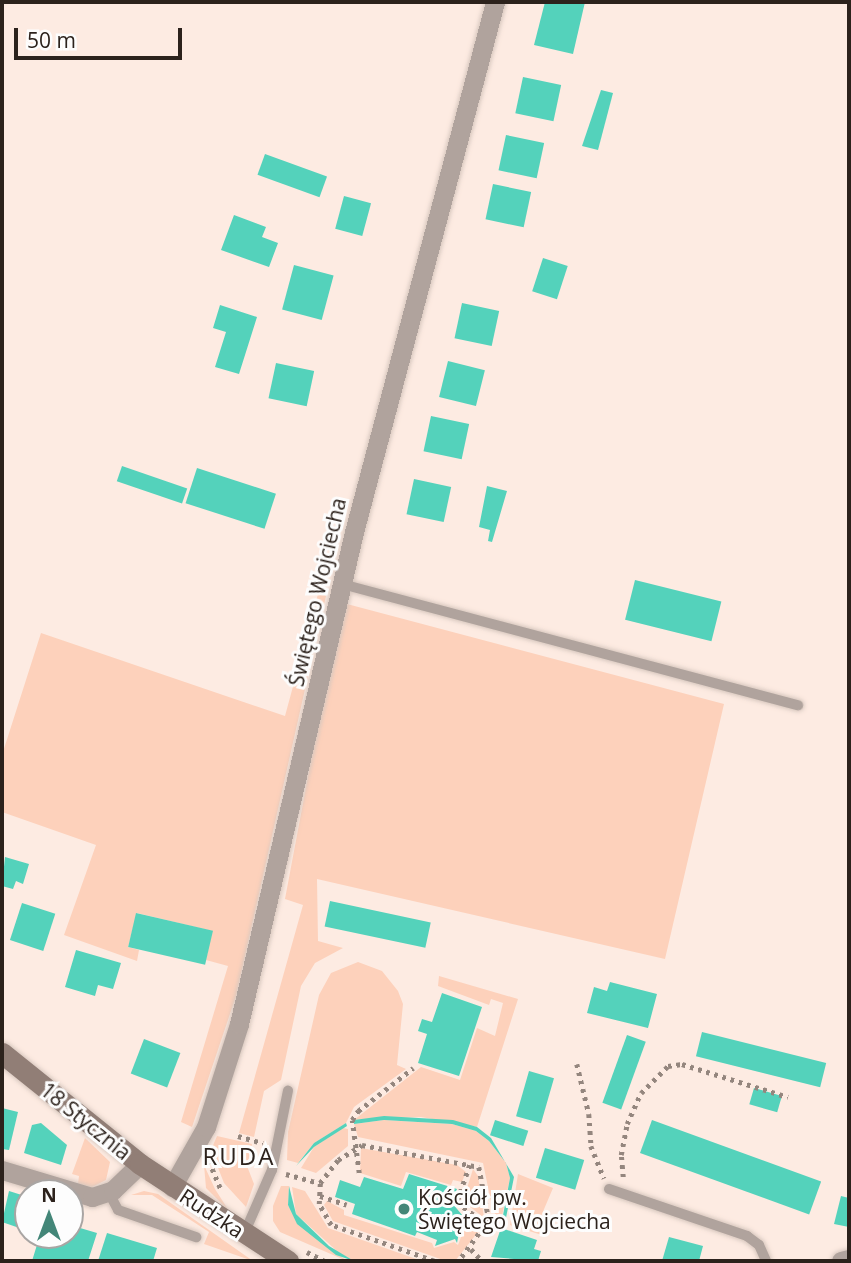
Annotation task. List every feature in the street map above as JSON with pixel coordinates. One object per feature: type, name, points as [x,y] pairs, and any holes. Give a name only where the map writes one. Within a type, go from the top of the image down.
[{"type":"main road","name":"18 Stycznia","points":[[2,1053],[172,1187]]},
{"type":"main road","name":"Rudzka","points":[[172,1187],[287,1261]]},
{"type":"street","name":"Świętego Wojciecha","points":[[172,1187],[206,1127],[239,1024],[342,584],[495,2]]},
{"type":"street","points":[[2,1170],[82,1196],[109,1193],[140,1164]]},
{"type":"street","points":[[841,1261],[849,1259]]},
{"type":"lane","points":[[342,584],[798,705]]},
{"type":"lane","points":[[244,1235],[272,1170],[288,1091]]},
{"type":"lane","points":[[609,1189],[747,1236],[759,1245],[766,1261]]},
{"type":"lane","points":[[109,1193],[118,1210],[196,1237]]},
{"type":"path","points":[[577,1064],[589,1114],[591,1146],[609,1189]]},
{"type":"path","points":[[624,1195],[621,1155],[627,1124],[641,1093],[668,1066],[682,1064],[788,1097]]},
{"type":"path","points":[[359,1173],[352,1120],[358,1111],[413,1068]]},
{"type":"path","points":[[238,1136],[253,1140]]},
{"type":"path","points":[[434,1261],[331,1225],[320,1196],[320,1183],[354,1149],[362,1145],[479,1167],[488,1225],[471,1250],[459,1261]]},
{"type":"path","points":[[208,1157],[229,1200]]},
{"type":"path","points":[[470,1165],[457,1202],[488,1225]]},
{"type":"path","points":[[272,1170],[320,1183]]},
{"type":"path","points":[[320,1196],[346,1205]]},
{"type":"path","points":[[471,1250],[482,1261]]},
{"type":"shaded area","points":[[318,594],[326,596],[236,996],[192,1127],[181,1122],[228,966],[206,960],[212,931],[137,913],[128,947],[139,950],[137,961],[64,935],[96,845],[2,812],[2,755],[41,633],[285,716]]},
{"type":"shaded area","points":[[347,604],[724,704],[665,959],[317,879],[318,941],[343,948],[315,963],[301,986],[281,1080],[264,1091],[254,1137],[239,1133],[303,905],[285,899],[316,734]]},
{"type":"shaded area","points":[[358,962],[382,971],[398,991],[403,1004],[397,1065],[406,1069],[354,1107],[346,1123],[314,1143],[298,1163],[287,1160],[288,1132],[319,995],[331,973]]},
{"type":"shaded area","points":[[439,976],[518,999],[477,1127],[421,1117],[354,1120],[421,1067],[460,1080],[477,1028],[495,1036],[503,1003],[491,999],[489,1005],[438,986]]},
{"type":"shaded area","points":[[384,1120],[452,1124],[476,1131],[489,1141],[506,1163],[510,1178],[501,1221],[493,1211],[483,1163],[358,1137],[354,1124]]},
{"type":"shaded area","points":[[343,1128],[348,1129],[348,1146],[316,1173],[301,1168],[314,1147]]},
{"type":"shaded area","points":[[217,1136],[252,1144],[247,1166],[254,1184],[246,1207],[224,1183],[211,1150]]},
{"type":"shaded area","points":[[85,1138],[110,1162],[106,1180],[92,1187],[84,1185],[84,1179],[72,1174]]},
{"type":"shaded area","points":[[361,1148],[457,1165],[466,1172],[462,1182],[453,1180],[451,1185],[406,1172],[401,1186],[360,1173]]},
{"type":"shaded area","points":[[204,1165],[215,1189],[229,1211],[206,1188]]},
{"type":"shaded area","points":[[473,1169],[478,1176],[484,1218],[463,1201]]},
{"type":"shaded area","points":[[518,1174],[553,1188],[539,1221],[545,1236],[510,1225]]},
{"type":"shaded area","points":[[281,1186],[289,1186],[288,1205],[298,1224],[347,1261],[280,1232],[273,1221],[273,1206]]},
{"type":"shaded area","points":[[292,1187],[305,1191],[328,1228],[422,1261],[354,1261],[338,1252],[296,1214]]},
{"type":"shaded area","points":[[144,1191],[158,1194],[253,1261],[204,1244],[209,1232],[152,1195],[131,1195]]},
{"type":"shaded area","points":[[327,1201],[344,1210],[344,1215],[432,1243],[434,1248],[454,1242],[458,1245],[469,1216],[482,1227],[455,1261],[446,1261],[333,1221],[324,1205]]},
{"type":"building","points":[[545,2],[585,2],[573,54],[534,45]]},
{"type":"building","points":[[523,77],[561,85],[553,121],[515,113]]},
{"type":"building","points":[[601,90],[613,93],[598,150],[582,146]]},
{"type":"building","points":[[506,135],[544,143],[537,178],[499,170]]},
{"type":"building","points":[[265,154],[327,177],[319,197],[257,175]]},
{"type":"building","points":[[493,184],[531,192],[524,227],[486,219]]},
{"type":"building","points":[[344,196],[371,203],[362,236],[335,229]]},
{"type":"building","points":[[234,215],[266,227],[262,237],[278,243],[269,267],[221,250]]},
{"type":"building","points":[[543,258],[568,266],[557,299],[532,291]]},
{"type":"building","points":[[294,265],[334,276],[322,320],[282,309]]},
{"type":"building","points":[[462,303],[499,311],[492,346],[455,338]]},
{"type":"building","points":[[220,305],[257,317],[239,374],[215,367],[226,332],[213,328]]},
{"type":"building","points":[[448,361],[485,370],[476,406],[439,397]]},
{"type":"building","points":[[276,363],[314,371],[307,406],[269,398]]},
{"type":"building","points":[[431,416],[469,424],[462,459],[424,451]]},
{"type":"building","points":[[122,466],[187,488],[182,504],[117,481]]},
{"type":"building","points":[[197,468],[276,494],[265,529],[186,503]]},
{"type":"building","points":[[414,479],[451,487],[444,522],[407,514]]},
{"type":"building","points":[[487,486],[507,491],[492,542],[488,541],[490,530],[479,527]]},
{"type":"building","points":[[635,580],[721,602],[711,641],[625,620]]},
{"type":"building","points":[[5,857],[29,864],[23,884],[16,881],[13,889],[2,886]]},
{"type":"building","points":[[330,901],[431,922],[425,948],[325,926]]},
{"type":"building","points":[[22,903],[55,914],[43,951],[10,940]]},
{"type":"building","points":[[136,913],[213,931],[205,965],[128,947]]},
{"type":"building","points":[[76,950],[121,963],[113,989],[98,985],[95,996],[65,987]]},
{"type":"building","points":[[610,982],[657,994],[648,1028],[587,1013],[594,987],[607,991]]},
{"type":"building","points":[[442,993],[482,1007],[459,1076],[418,1063],[427,1034],[418,1031],[422,1019],[432,1022]]},
{"type":"building","points":[[702,1032],[826,1063],[820,1087],[696,1056]]},
{"type":"building","points":[[627,1035],[646,1042],[621,1109],[602,1103]]},
{"type":"building","points":[[144,1039],[180,1053],[167,1088],[131,1074]]},
{"type":"building","points":[[529,1071],[554,1078],[541,1123],[516,1116]]},
{"type":"building","points":[[754,1088],[782,1096],[777,1112],[749,1104]]},
{"type":"building","points":[[2,1108],[18,1112],[9,1150],[2,1149]]},
{"type":"building","points":[[384,1116],[453,1120],[477,1127],[491,1138],[505,1162],[489,1141],[476,1131],[452,1124],[384,1120],[354,1124],[354,1120]]},
{"type":"building","points":[[495,1120],[528,1131],[523,1146],[490,1135]]},
{"type":"building","points":[[652,1120],[821,1182],[809,1214],[640,1153]]},
{"type":"building","points":[[41,1123],[67,1145],[61,1165],[24,1153],[32,1125]]},
{"type":"building","points":[[346,1123],[347,1126],[314,1147],[296,1166],[314,1143]]},
{"type":"building","points":[[545,1148],[584,1160],[575,1190],[536,1178]]},
{"type":"building","points":[[506,1164],[514,1177],[504,1228],[501,1226],[510,1178]]},
{"type":"building","name":"Kościół pw. Świętego Wojciecha","points":[[409,1174],[457,1189],[452,1203],[468,1222],[461,1222],[457,1243],[455,1239],[435,1246],[437,1240],[417,1232],[415,1236],[352,1214],[355,1204],[335,1197],[340,1180],[360,1187],[364,1177],[403,1189]]},
{"type":"building","points":[[289,1186],[296,1214],[329,1246],[354,1261],[336,1255],[297,1224],[288,1205]]},
{"type":"building","points":[[9,1191],[14,1193],[14,1226],[2,1222]]},
{"type":"building","points":[[841,1196],[849,1198],[849,1227],[834,1224]]},
{"type":"building","points":[[501,1228],[537,1240],[534,1249],[541,1251],[538,1261],[491,1257]]},
{"type":"building","points":[[84,1229],[97,1233],[88,1261],[32,1261],[36,1249],[84,1249]]},
{"type":"building","points":[[107,1233],[157,1248],[153,1261],[98,1261]]},
{"type":"building","points":[[669,1237],[703,1246],[699,1261],[662,1261]]},
{"type":"place","name":"Kościół pw. Świętego Wojciecha","points":[[404,1209]]},
{"type":"district","name":"RUDA","points":[[239,1156]]}]
